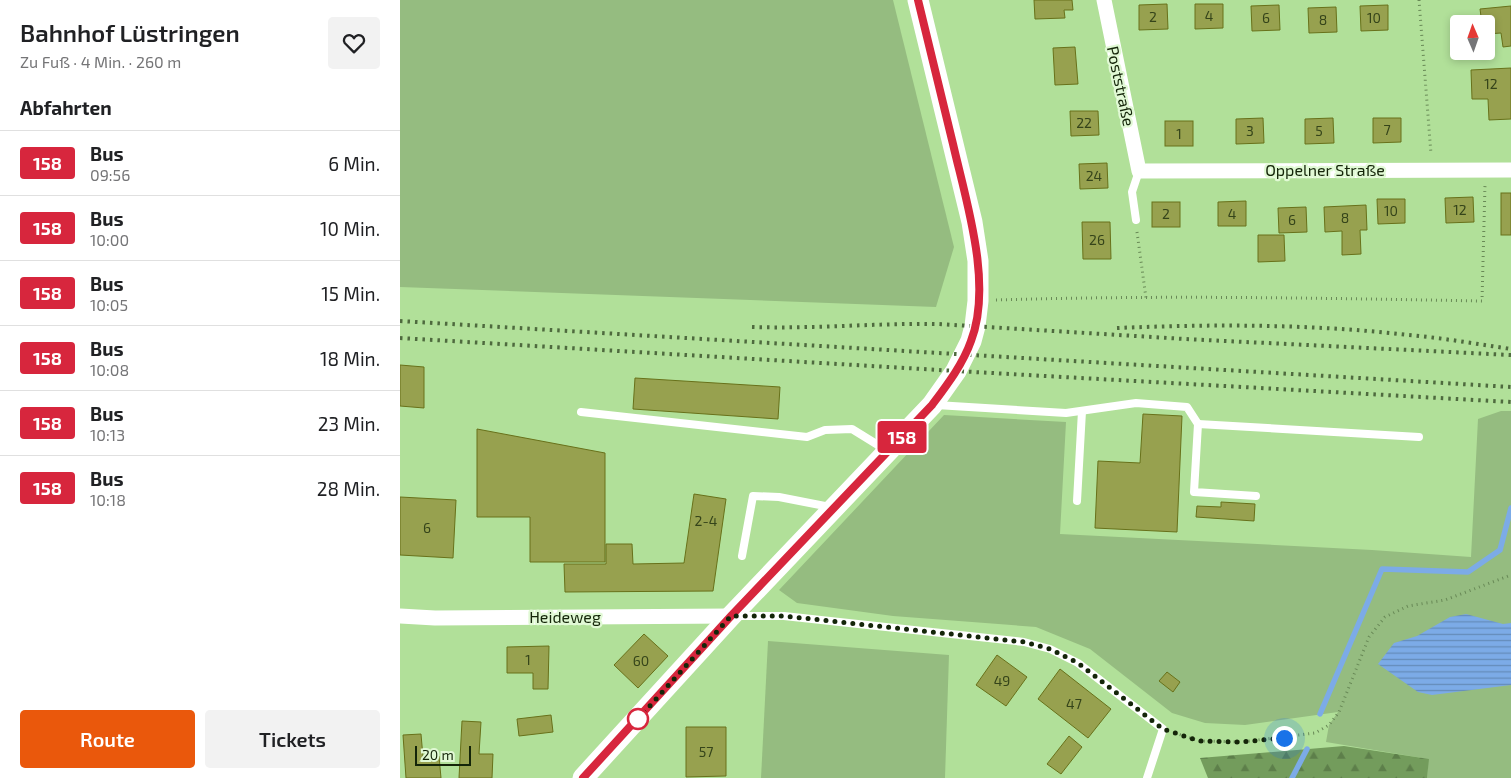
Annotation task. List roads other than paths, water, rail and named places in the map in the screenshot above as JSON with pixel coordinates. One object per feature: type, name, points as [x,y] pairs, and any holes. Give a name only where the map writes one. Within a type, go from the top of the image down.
[{"type":"street","points":[[583,778],[731,616],[932,405],[956,372],[971,341],[978,301],[978,261],[972,222],[918,0]]},
{"type":"street","name":"Poststraße","points":[[1104,0],[1139,171]]},
{"type":"street","name":"Oppelner Straße","points":[[1139,171],[1511,170]]},
{"type":"street","name":"Heideweg","points":[[400,616],[436,618],[731,616]]},
{"type":"lane","points":[[1136,220],[1132,192],[1139,171]]},
{"type":"lane","points":[[932,405],[1066,413],[1136,403],[1186,407],[1198,424],[1194,492],[1256,496]]},
{"type":"lane","points":[[1077,501],[1082,411]]},
{"type":"lane","points":[[581,412],[808,437],[825,430],[852,429],[888,452]]},
{"type":"lane","points":[[1198,424],[1419,437]]},
{"type":"lane","points":[[742,556],[753,496],[778,497],[834,508]]},
{"type":"lane","points":[[731,616],[784,616],[1024,642],[1050,649],[1078,663],[1163,729],[1147,778]]},
{"type":"water","points":[[1466,614],[1503,624],[1511,623],[1511,685],[1432,695],[1418,692],[1378,664],[1394,643],[1417,636],[1450,617]]},
{"type":"waterway","points":[[1320,714],[1382,569],[1468,572],[1500,550],[1511,508]]},
{"type":"waterway","points":[[1292,778],[1307,749]]},
{"type":"railway","points":[[400,321],[1511,387]]},
{"type":"railway","points":[[752,327],[938,324],[1185,339],[1511,355]]},
{"type":"railway","points":[[1117,328],[1190,326],[1300,327],[1422,336],[1511,349]]},
{"type":"railway","points":[[400,338],[1511,402]]}]
